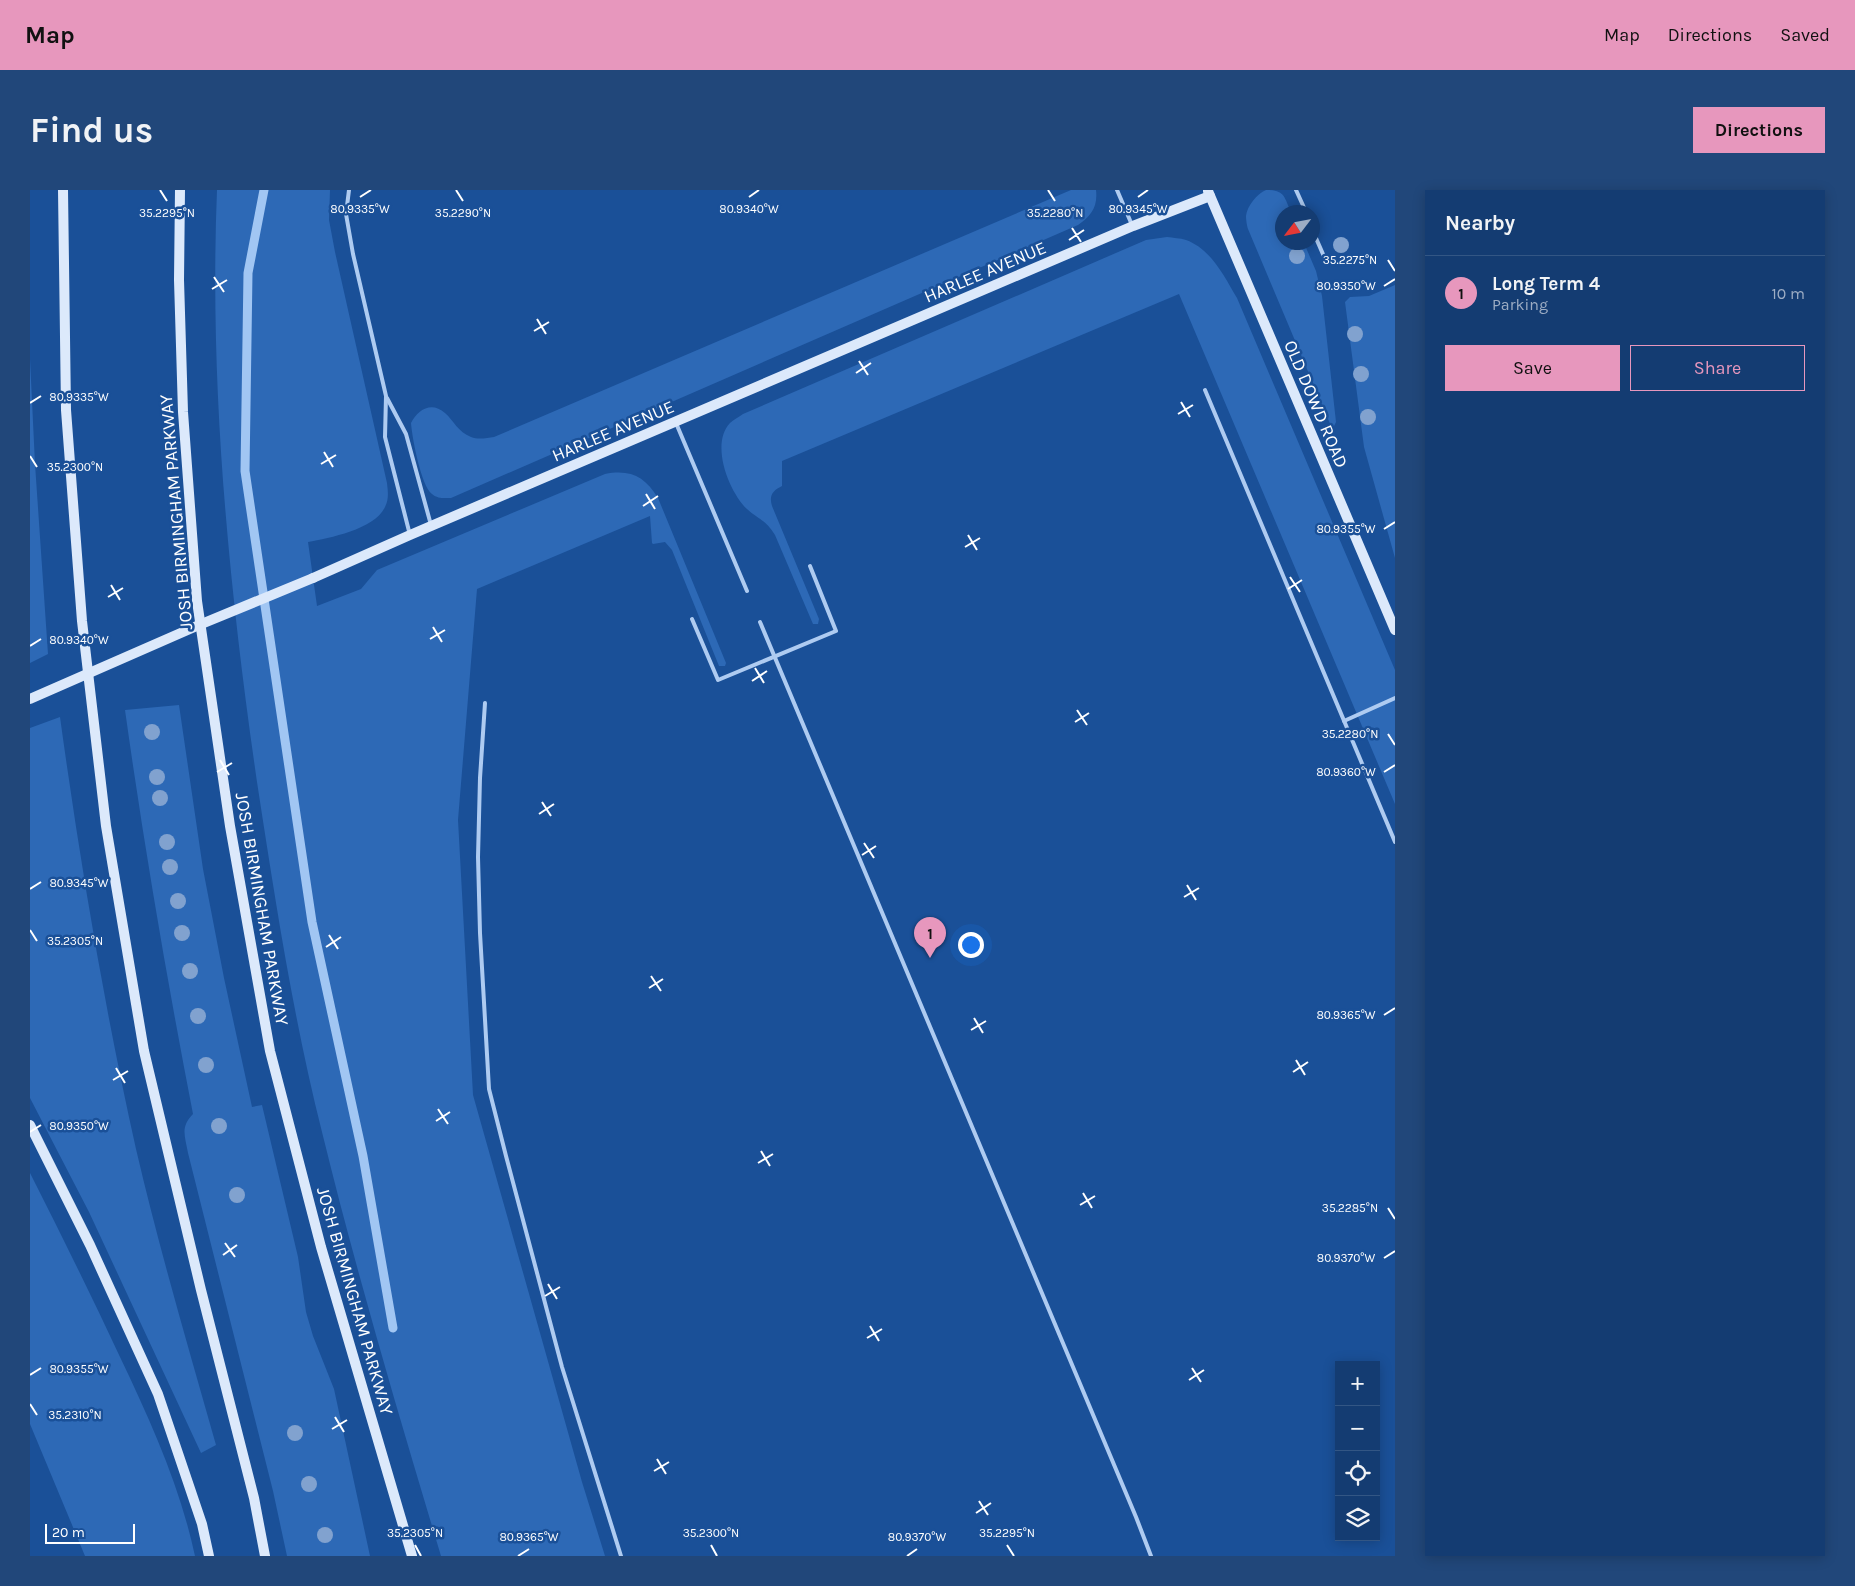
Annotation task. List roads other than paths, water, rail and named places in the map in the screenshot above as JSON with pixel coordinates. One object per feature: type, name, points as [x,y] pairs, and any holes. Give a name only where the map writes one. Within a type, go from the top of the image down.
[{"type":"main road","points":[[63,190],[67,420],[82,621],[106,826],[144,1051],[201,1290],[254,1498],[265,1556]]},
{"type":"main road","name":"JOSH BIRMINGHAM PARKWAY","points":[[180,190],[179,280],[183,412],[197,601],[230,826],[270,1051],[324,1256],[412,1556]]},
{"type":"main road","name":"HARLEE AVENUE","points":[[30,699],[313,578],[410,534],[1208,193]]},
{"type":"main road","name":"OLD DOWD ROAD","points":[[1208,193],[1395,630]]},
{"type":"main road","points":[[30,1125],[90,1245],[158,1394],[202,1524],[209,1556]]},
{"type":"lane","points":[[349,190],[346,214],[353,254],[386,396],[385,437],[410,534]]},
{"type":"lane","points":[[1117,190],[1133,226]]},
{"type":"lane","points":[[1296,190],[1303,205]]},
{"type":"lane","points":[[1320,247],[1326,261]]},
{"type":"lane","points":[[1205,390],[1395,842]]},
{"type":"lane","points":[[386,396],[406,434],[431,526]]},
{"type":"lane","points":[[675,421],[747,591]]},
{"type":"lane","points":[[692,619],[718,680],[774,658],[836,630],[810,566]]},
{"type":"lane","points":[[760,622],[1151,1556]]},
{"type":"lane","points":[[1344,721],[1395,698]]},
{"type":"lane","points":[[485,703],[480,778],[478,857],[480,933],[489,1089],[512,1183],[562,1367],[621,1556]]},
{"type":"waterway","points":[[264,190],[248,273],[245,471],[312,922],[363,1156],[393,1328]]},
{"type":"place","name":"Long Term 4","points":[[930,958]]}]
